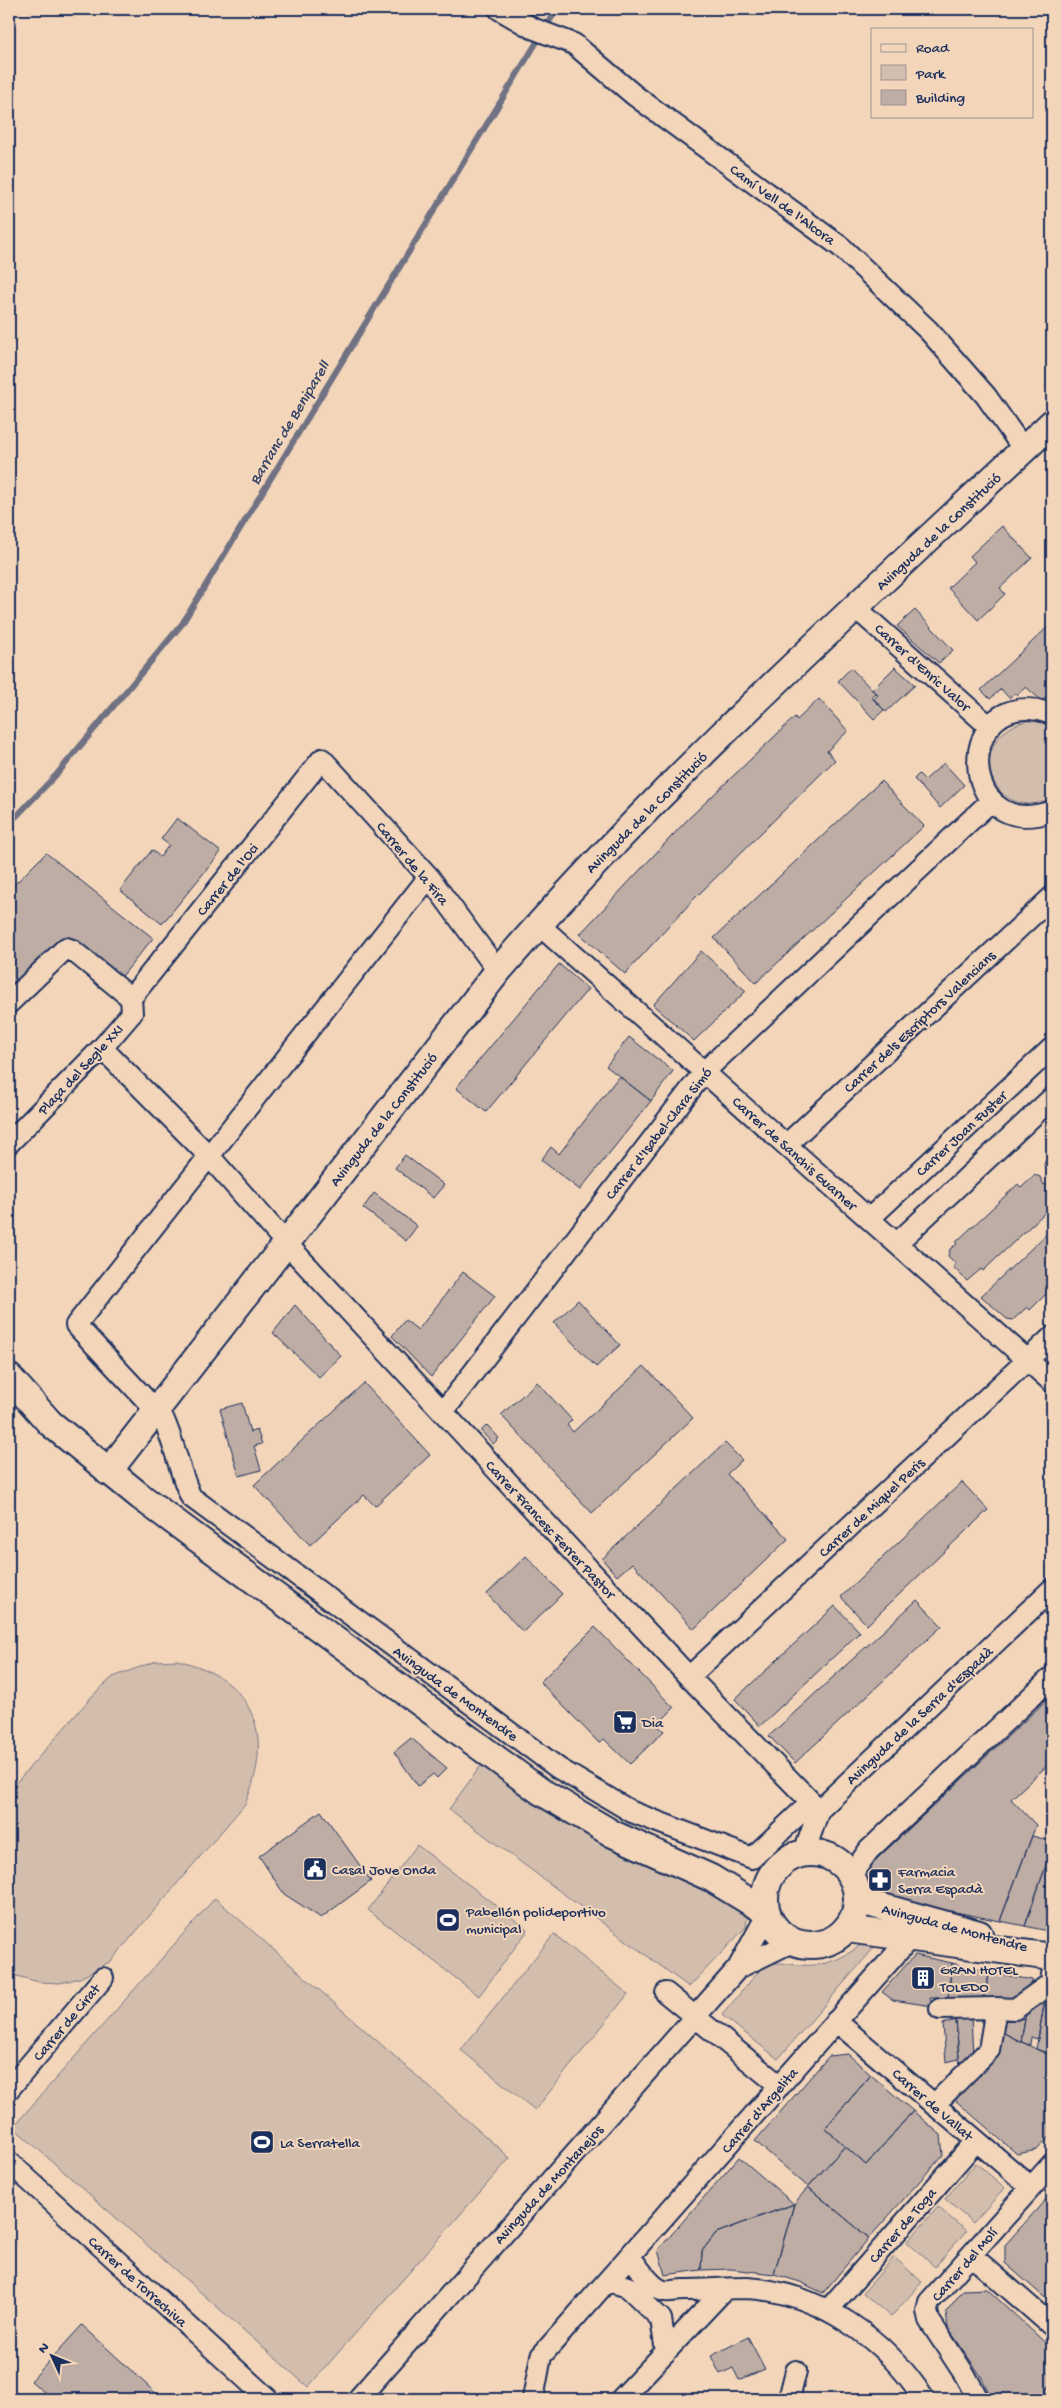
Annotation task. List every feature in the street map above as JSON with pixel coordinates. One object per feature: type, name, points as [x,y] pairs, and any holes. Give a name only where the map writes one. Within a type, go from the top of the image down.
[{"type":"main road","name":"Avinguda de la Constitució","points":[[108,1472],[498,971],[538,924],[626,830],[737,720],[1052,424]]},
{"type":"main road","name":"Avinguda de Montendre","points":[[9,1377],[50,1423],[108,1472],[540,1791],[613,1834],[712,1878],[766,1913]]},
{"type":"main road","points":[[804,1853],[818,1853],[831,1857],[843,1865],[854,1888],[855,1915],[847,1929],[836,1939],[822,1945],[806,1946],[792,1942],[772,1926],[766,1913],[764,1896],[768,1881],[776,1868],[789,1858],[804,1853]]},
{"type":"main road","name":"Avinguda de Montendre","points":[[712,1878],[768,1881]]},
{"type":"main road","name":"Avinguda de Montendre","points":[[854,1888],[1052,1955]]},
{"type":"main road","name":"Avinguda de Montendre","points":[[847,1929],[1052,1955]]},
{"type":"street","name":"Camí Vell de l'Alcora","points":[[500,9],[532,28],[574,44],[634,94],[841,247],[929,331],[986,396],[1024,450]]},
{"type":"street","name":"Carrer d'Enric Valor","points":[[856,608],[990,726]]},
{"type":"street","points":[[1052,714],[1039,710],[1021,710],[1004,716],[990,726],[982,740],[977,756],[977,772],[983,787],[992,800],[1006,810],[1023,816],[1040,815],[1052,811]]},
{"type":"street","name":"Carrer de la Fira","points":[[322,760],[430,877],[498,971]]},
{"type":"street","name":"Carrer de l'Oci","points":[[131,998],[322,760]]},
{"type":"street","name":"Carrer d'Isabel-Clara Simó","points":[[443,1412],[704,1072],[992,800]]},
{"type":"street","points":[[156,1408],[76,1326],[430,877]]},
{"type":"street","name":"Carrer dels Escriptors Valencians","points":[[786,1145],[1052,897]]},
{"type":"street","name":"Carrer de Sanchis Guarner","points":[[538,924],[1052,1382]]},
{"type":"street","points":[[9,1003],[66,948],[72,950],[131,998]]},
{"type":"street","name":"Plaça del Segle XXI","points":[[9,1143],[102,1048],[132,1014],[131,998]]},
{"type":"street","points":[[102,1048],[209,1156],[286,1243]]},
{"type":"street","name":"Carrer Joan Fuster","points":[[870,1219],[1052,1048]]},
{"type":"street","points":[[897,1243],[1052,1098]]},
{"type":"street","name":"Carrer Francesc Ferrer Pastor","points":[[286,1243],[689,1678],[819,1810]]},
{"type":"street","name":"Carrer de Miquel Peris","points":[[689,1678],[1052,1337]]},
{"type":"street","name":"Avinguda de Montendre","points":[[156,1408],[170,1432],[184,1482],[191,1497],[558,1768],[600,1794],[632,1812],[752,1858],[801,1812],[819,1810]]},
{"type":"street","name":"Avinguda de la Serra d'Espadà","points":[[804,1853],[819,1810],[1052,1589]]},
{"type":"street","points":[[854,1888],[869,1850],[1052,1677]]},
{"type":"street","name":"Avinguda de Montanejos","points":[[358,2399],[738,1968],[766,1913]]},
{"type":"street","name":"Carrer d'Argelita","points":[[533,2399],[541,2356],[910,1938]]},
{"type":"street","name":"Avinguda de Montanejos","points":[[738,1968],[792,1942]]},
{"type":"street","points":[[940,2009],[1015,2009],[1051,1983],[1052,1974]]},
{"type":"street","name":"Carrer de Cirat","points":[[9,2089],[103,1978]]},
{"type":"street","points":[[666,1993],[780,2086]]},
{"type":"street","points":[[934,2105],[989,2050],[996,2008]]},
{"type":"street","name":"Carrer de Vallat","points":[[836,2021],[1031,2188]]},
{"type":"street","name":"Carrer de Toga","points":[[828,2310],[976,2141]]},
{"type":"street","name":"Carrer de Torrechiva","points":[[9,2162],[268,2399]]},
{"type":"street","name":"Carrer del Molí","points":[[978,2399],[965,2375],[929,2320],[927,2311],[929,2302],[1052,2164]]},
{"type":"street","points":[[630,2256],[646,2278],[662,2291],[672,2345]]},
{"type":"street","points":[[972,2256],[1052,2326]]},
{"type":"street","points":[[608,2281],[628,2287],[661,2318],[672,2345]]},
{"type":"street","points":[[662,2291],[746,2288],[775,2292],[828,2310],[873,2341],[905,2374],[924,2399]]},
{"type":"street","points":[[621,2399],[725,2289]]},
{"type":"street","points":[[789,2399],[796,2371]]},
{"type":"green space","points":[[1031,720],[1052,725],[1052,800],[1029,804],[1011,799],[998,789],[991,774],[990,757],[996,741],[1009,728]]},
{"type":"green space","points":[[177,1660],[203,1668],[224,1680],[240,1695],[251,1713],[257,1732],[258,1754],[254,1778],[245,1804],[111,1961],[80,1978],[60,1983],[39,1982],[9,1974],[9,1791],[94,1694],[113,1677],[156,1661]]},
{"type":"green space","points":[[482,1764],[606,1844],[748,1912],[746,1927],[689,1987],[449,1809]]},
{"type":"green space","name":"Pabellón polideportivo municipal","points":[[417,1845],[528,1930],[479,1996],[368,1910]]},
{"type":"green space","name":"La Serratella","points":[[215,1898],[510,2158],[308,2387],[13,2127]]},
{"type":"green space","points":[[554,1934],[628,1994],[535,2110],[461,2050]]},
{"type":"green space","points":[[863,1943],[874,1945],[873,1949],[778,2059],[722,2015],[764,1965],[777,1963],[817,1965],[841,1958]]},
{"type":"green space","points":[[976,2163],[1005,2188],[973,2223],[945,2199]]},
{"type":"green space","points":[[938,2207],[966,2231],[935,2267],[907,2242]]},
{"type":"green space","points":[[894,2257],[922,2282],[891,2317],[863,2293]]},
{"type":"building","points":[[1002,526],[1032,558],[1000,588],[1005,594],[978,620],[948,588],[975,562],[970,556]]},
{"type":"building","points":[[915,610],[953,650],[939,663],[897,626]]},
{"type":"building","points":[[1052,623],[1052,691],[1042,701],[1026,687],[1017,695],[1015,693],[1009,698],[1001,689],[990,699],[981,690]]},
{"type":"building","points":[[895,667],[915,685],[886,712],[874,699],[878,695],[872,690]]},
{"type":"building","points":[[851,668],[875,693],[871,697],[884,710],[874,719],[838,681]]},
{"type":"building","points":[[819,699],[848,731],[827,751],[835,760],[694,899],[625,974],[580,934],[687,820],[795,717],[797,720]]},
{"type":"building","points":[[944,763],[964,785],[940,808],[914,779],[919,774],[925,780]]},
{"type":"building","points":[[881,781],[924,826],[756,983],[714,938]]},
{"type":"building","points":[[177,818],[221,852],[162,924],[120,890],[152,850],[160,857],[169,845],[161,839]]},
{"type":"building","points":[[46,853],[153,938],[119,980],[66,936],[9,993],[9,890]]},
{"type":"building","points":[[701,951],[746,991],[694,1041],[653,1005]]},
{"type":"building","points":[[559,964],[588,989],[486,1112],[456,1088]]},
{"type":"building","points":[[629,1037],[673,1071],[651,1101],[606,1066]]},
{"type":"building","points":[[619,1076],[651,1101],[580,1190],[541,1160],[551,1147],[559,1154]]},
{"type":"building","points":[[405,1155],[444,1185],[433,1198],[395,1168]]},
{"type":"building","points":[[1052,1155],[1052,1174],[1044,1166],[1045,1161]]},
{"type":"building","points":[[1035,1175],[1040,1177],[1044,1185],[1046,1184],[1052,1190],[1052,1206],[983,1271],[981,1269],[967,1281],[953,1267],[956,1264],[948,1256],[950,1249],[1018,1184],[1021,1188]]},
{"type":"building","points":[[374,1193],[417,1226],[406,1241],[363,1208]]},
{"type":"building","points":[[1052,1229],[1052,1288],[1030,1310],[1027,1307],[1013,1320],[1007,1319],[981,1296]]},
{"type":"building","points":[[463,1272],[495,1296],[431,1377],[392,1336],[405,1320],[418,1330]]},
{"type":"building","points":[[578,1300],[620,1345],[596,1367],[554,1323]]},
{"type":"building","points":[[295,1305],[341,1356],[319,1377],[273,1333]]},
{"type":"building","points":[[644,1366],[693,1418],[592,1513],[501,1415],[537,1382],[572,1420],[567,1425],[573,1432]]},
{"type":"building","points":[[364,1383],[430,1455],[375,1506],[364,1495],[310,1545],[254,1485]]},
{"type":"building","points":[[242,1403],[250,1432],[257,1430],[262,1444],[254,1446],[261,1470],[239,1476],[220,1409]]},
{"type":"building","points":[[487,1425],[499,1438],[493,1444],[481,1431]]},
{"type":"building","points":[[725,1443],[742,1460],[727,1474],[788,1539],[694,1629],[632,1563],[617,1576],[602,1559]]},
{"type":"building","points":[[962,1482],[988,1510],[867,1625],[841,1597]]},
{"type":"building","points":[[526,1556],[562,1594],[523,1632],[487,1594]]},
{"type":"building","points":[[917,1600],[942,1626],[795,1763],[769,1736]]},
{"type":"building","points":[[835,1606],[860,1632],[760,1726],[735,1699]]},
{"type":"building","points":[[595,1627],[674,1708],[657,1725],[664,1731],[630,1764],[604,1739],[599,1743],[540,1682]]},
{"type":"building","points":[[1052,1695],[1052,1761],[1011,1799],[1036,1825],[1000,1921],[877,1896],[867,1868]]},
{"type":"building","points":[[411,1738],[447,1768],[437,1778],[433,1774],[418,1786],[394,1752]]},
{"type":"building","name":"Casal Jove Onda","points":[[321,1811],[371,1881],[321,1918],[284,1894],[259,1856]]},
{"type":"building","points":[[1032,1836],[1052,1841],[1052,1848],[1025,1926],[1000,1921]]},
{"type":"building","points":[[1052,1848],[1052,1932],[1025,1926]]},
{"type":"building","name":"GRAN HOTEL TOLEDO","points":[[915,1955],[952,1963],[948,1998],[930,1998],[932,2006],[893,2000],[882,1992]]},
{"type":"building","points":[[952,1963],[990,1972],[983,1999],[948,1998]]},
{"type":"building","points":[[990,1972],[1032,1980],[1035,1989],[1012,2002],[983,1999]]},
{"type":"building","points":[[1040,1999],[1045,2000],[1038,2039],[1031,2037],[1030,2045],[1021,2042],[1027,2008]]},
{"type":"building","points":[[1045,2000],[1052,2003],[1051,2054],[1036,2049]]},
{"type":"building","points":[[1005,2014],[1025,2019],[1021,2042],[1002,2032]]},
{"type":"building","points":[[971,2016],[973,2056],[960,2068],[956,2020]]},
{"type":"building","points":[[956,2020],[959,2059],[946,2062],[943,2024]]},
{"type":"building","points":[[1002,2032],[1046,2054],[1052,2054],[1052,2134],[1037,2150],[1017,2154],[955,2100],[998,2053]]},
{"type":"building","points":[[848,2054],[871,2075],[825,2128],[845,2146],[808,2187],[755,2141],[829,2056]]},
{"type":"building","points":[[871,2075],[913,2111],[866,2165],[825,2128]]},
{"type":"building","points":[[913,2111],[941,2135],[943,2155],[869,2238],[808,2187],[845,2146],[866,2165]]},
{"type":"building","points":[[739,2157],[794,2204],[716,2233],[702,2251],[701,2270],[665,2275],[658,2250]]},
{"type":"building","points":[[808,2187],[869,2238],[823,2293],[800,2282],[774,2274],[794,2204]]},
{"type":"building","points":[[1047,2198],[1052,2203],[1052,2304],[1005,2263],[1005,2245]]},
{"type":"building","points":[[794,2204],[774,2274],[731,2269],[701,2270],[702,2251],[716,2233]]},
{"type":"building","points":[[987,2289],[1052,2349],[1052,2383],[1038,2399],[992,2399],[981,2376],[948,2328],[946,2312],[963,2290]]},
{"type":"building","points":[[82,2325],[162,2399],[52,2399],[31,2381]]},
{"type":"building","points":[[748,2337],[765,2369],[739,2380],[733,2368],[720,2374],[711,2356]]},
{"type":"building","points":[[1052,2383],[1052,2399],[1038,2399]]},
{"type":"waterway","name":"Barranc de Beniparell","points":[[9,824],[57,774],[182,624],[557,9]]},
{"type":"place","name":"Dia","points":[[625,1722]]},
{"type":"place","name":"Casal Jove Onda","points":[[315,1869]]},
{"type":"place","name":"Farmacia Serra Espadà","points":[[880,1880]]},
{"type":"place","name":"Pabellón polideportivo municipal","points":[[448,1920]]},
{"type":"place","name":"GRAN HOTEL TOLEDO","points":[[923,1978]]},
{"type":"place","name":"La Serratella","points":[[262,2142]]}]
